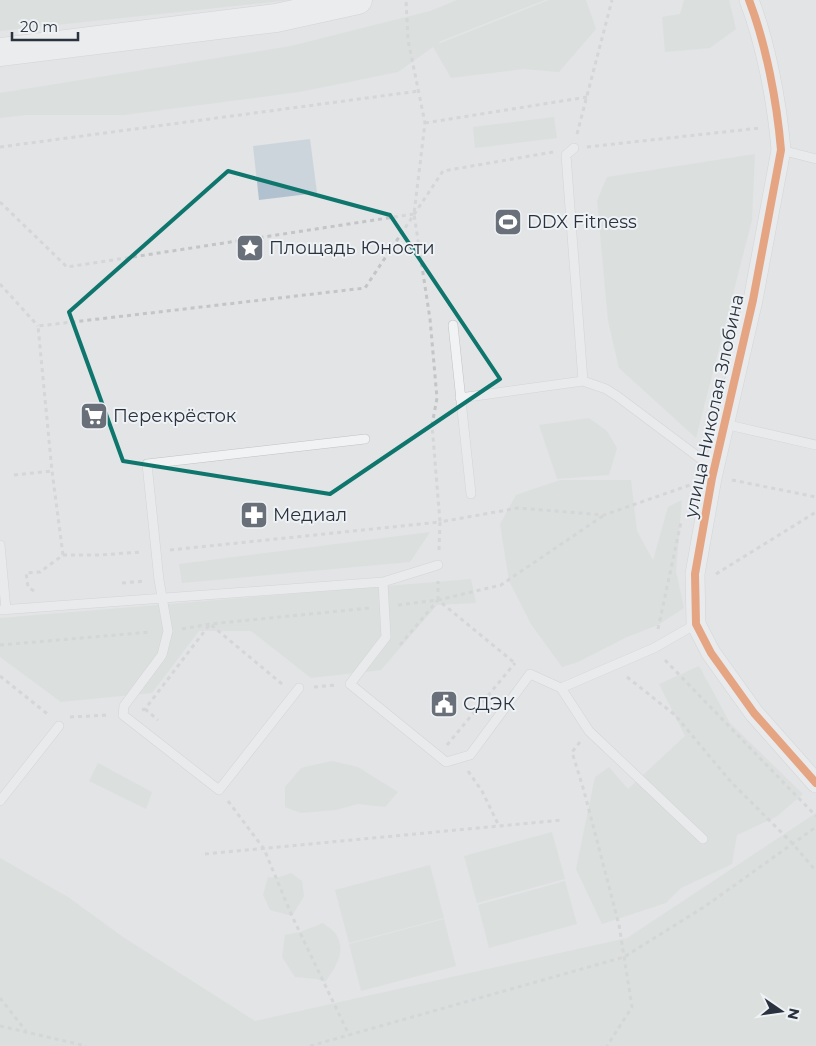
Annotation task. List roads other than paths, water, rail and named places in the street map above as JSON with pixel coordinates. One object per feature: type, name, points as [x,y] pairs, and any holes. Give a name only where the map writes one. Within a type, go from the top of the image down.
[{"type":"main road","points":[[276,18],[300,0]]},
{"type":"main road","points":[[0,52],[276,18],[358,0]]},
{"type":"street","name":"улица Николая Злобина","points":[[749,0],[759,27],[779,125],[781,150],[753,300],[712,473],[695,574],[696,624],[711,653],[754,713],[813,776]]},
{"type":"lane","points":[[574,148],[566,155],[583,381]]},
{"type":"lane","points":[[781,150],[816,158]]},
{"type":"lane","points":[[453,325],[471,494]]},
{"type":"lane","points":[[460,398],[583,381],[606,389],[618,396],[712,473]]},
{"type":"lane","points":[[724,424],[816,445]]},
{"type":"lane","points":[[299,688],[219,790],[123,715],[124,706],[162,655],[168,631],[159,580],[147,464],[365,439]]},
{"type":"lane","points":[[0,545],[3,610],[383,582],[438,565]]},
{"type":"lane","points":[[383,582],[386,637],[350,684],[446,762],[470,755],[530,674],[561,688],[589,731],[703,839]]},
{"type":"lane","points":[[561,688],[654,648],[696,624]]},
{"type":"lane","points":[[0,801],[59,726]]},
{"type":"water","points":[[310,139],[317,193],[259,200],[253,146]]},
{"type":"place","name":"DDX Fitness","points":[[508,222]]},
{"type":"place","name":"Площадь Юности","points":[[250,248]]},
{"type":"place","name":"Перекрёсток","points":[[94,416]]},
{"type":"place","name":"Медиал","points":[[254,515]]},
{"type":"place","name":"СДЭК","points":[[444,704]]}]
